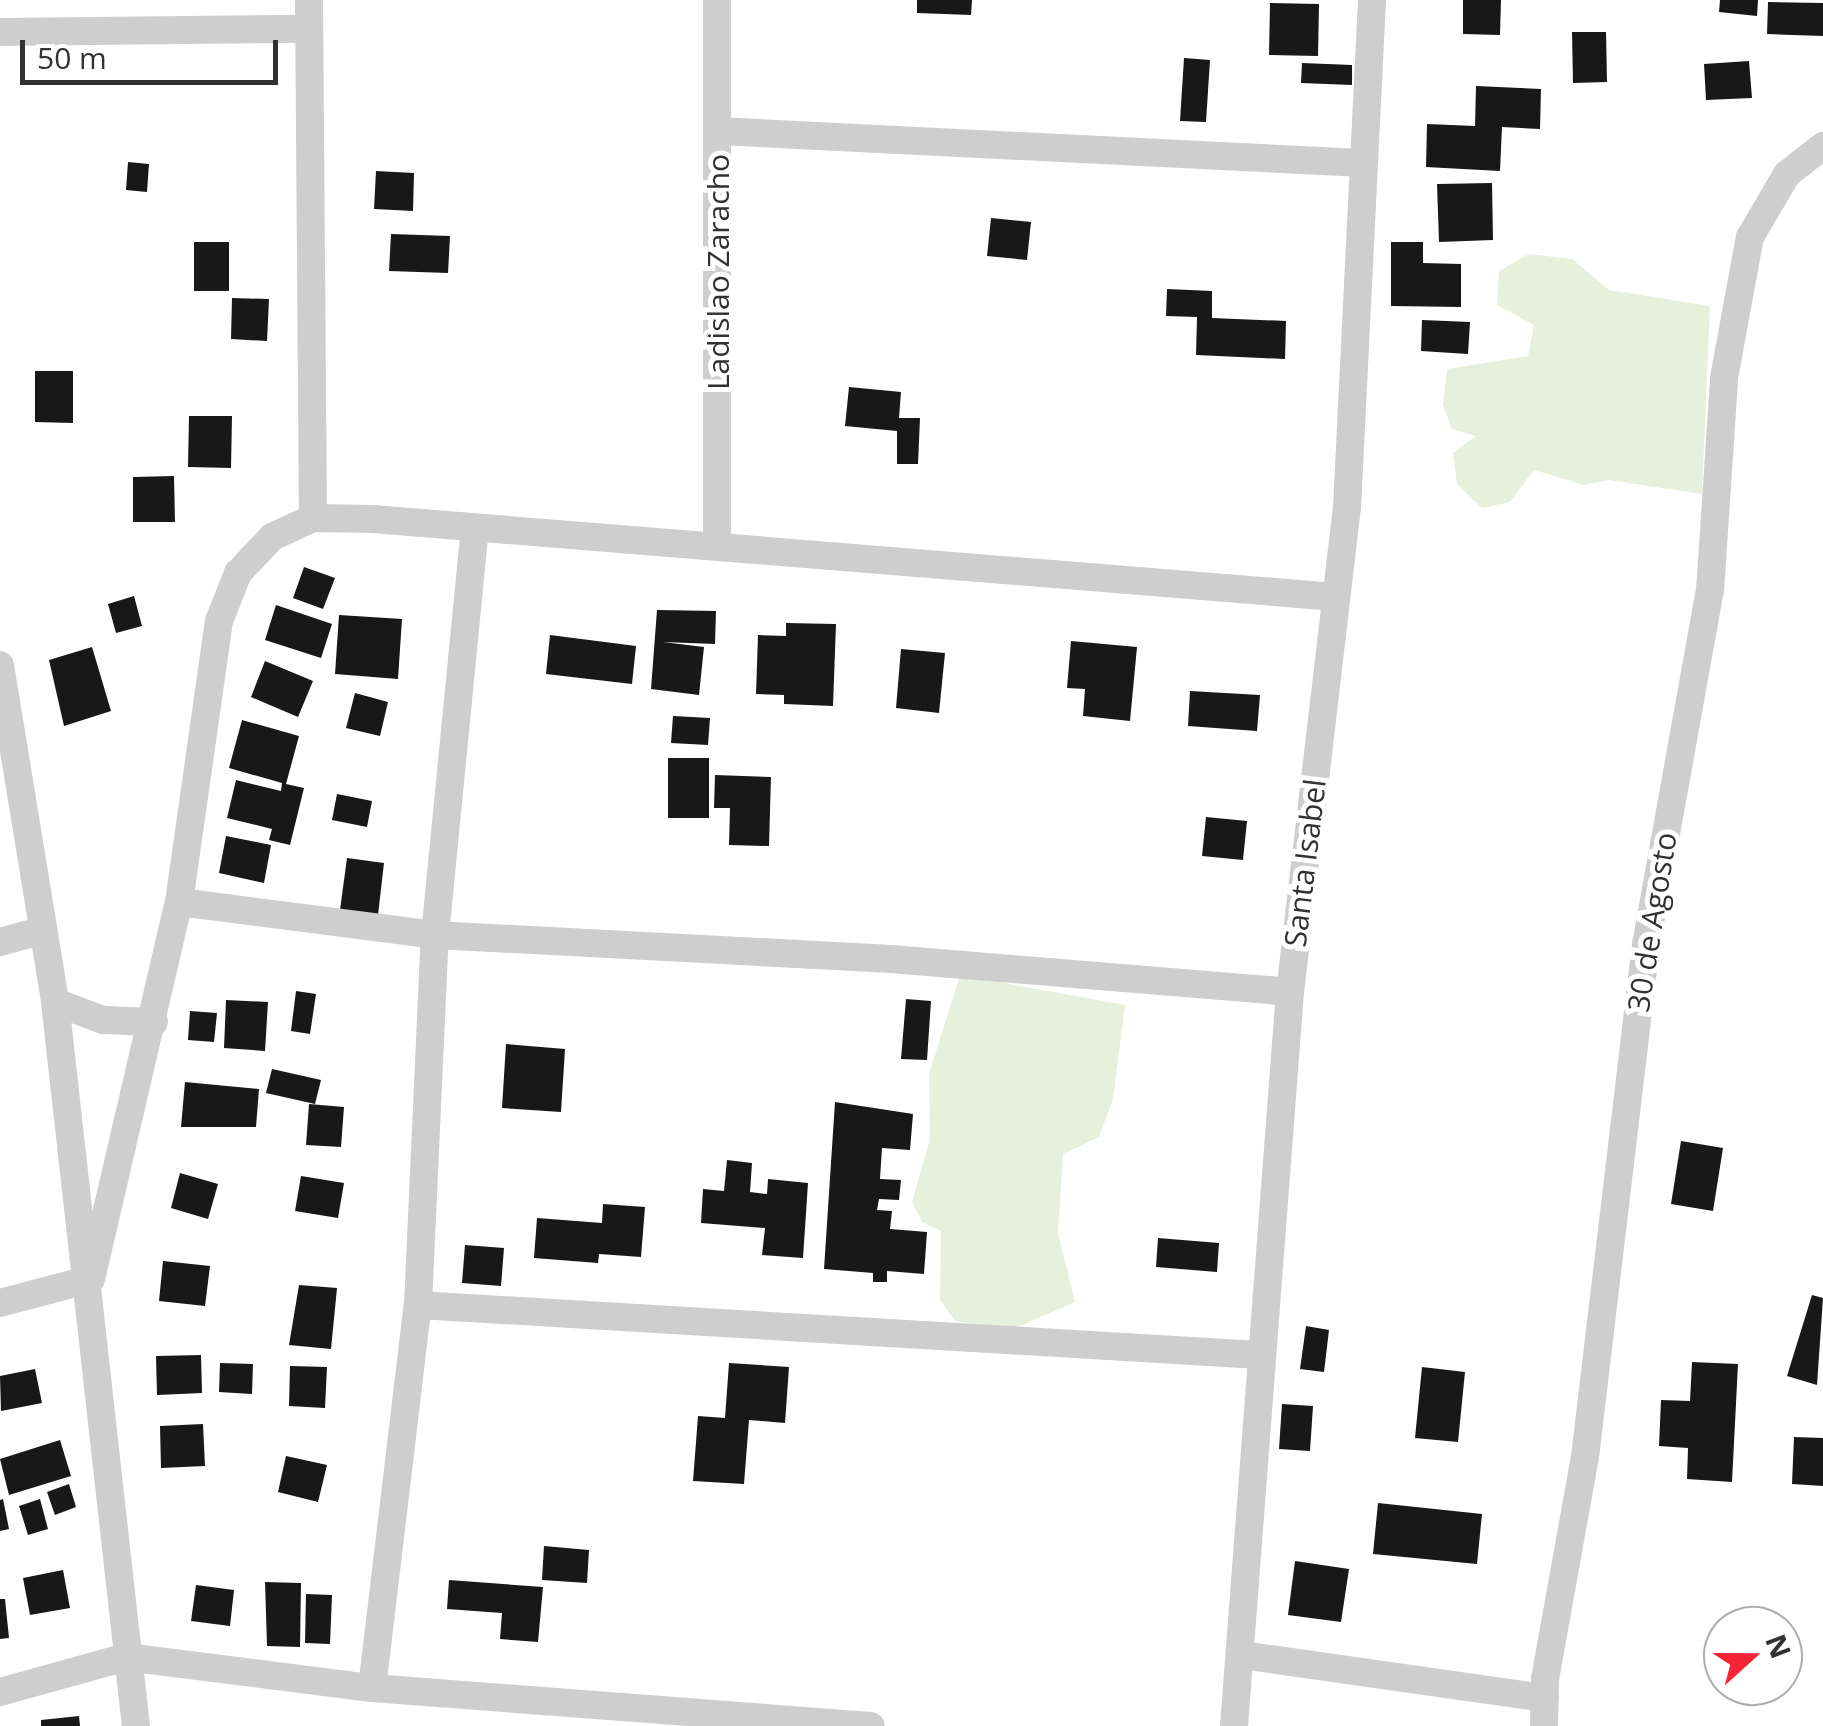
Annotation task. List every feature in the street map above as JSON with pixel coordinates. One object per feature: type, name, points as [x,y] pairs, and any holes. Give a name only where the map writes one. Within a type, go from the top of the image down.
[{"type":"street","points":[[309,0],[313,518]]},
{"type":"street","name":"Ladislao Zaracho","points":[[716,0],[717,544]]},
{"type":"street","name":"Santa Isabel","points":[[1234,1726],[1242,1656],[1258,1355],[1290,992],[1347,508],[1372,0]]},
{"type":"street","points":[[0,32],[309,29]]},
{"type":"street","points":[[718,131],[1363,163]]},
{"type":"street","name":"30 de Agosto","points":[[1544,1712],[1585,1457],[1603,1260],[1646,946],[1710,591],[1724,378],[1750,237],[1787,174],[1823,146]]},
{"type":"street","points":[[90,1280],[154,1022],[179,902],[220,621],[238,573],[272,536],[313,518],[717,544],[1336,597]]},
{"type":"street","points":[[372,1688],[418,1306],[435,935],[476,530]]},
{"type":"street","points":[[0,664],[56,1002],[90,1280],[136,1726]]},
{"type":"street","points":[[179,902],[435,935],[891,959],[1290,992]]},
{"type":"street","points":[[0,942],[43,930]]},
{"type":"street","points":[[56,1002],[102,1020],[154,1022]]},
{"type":"street","points":[[0,1303],[90,1280]]},
{"type":"street","points":[[418,1306],[1258,1355]]},
{"type":"street","points":[[1242,1656],[1544,1712]]},
{"type":"street","points":[[0,1692],[126,1658],[372,1688],[871,1726]]},
{"type":"green space","points":[[1529,254],[1572,259],[1609,290],[1710,306],[1702,494],[1609,480],[1584,485],[1534,470],[1510,502],[1482,508],[1457,484],[1453,453],[1476,436],[1452,429],[1443,405],[1447,369],[1528,356],[1534,325],[1497,305],[1499,271]]},
{"type":"green space","points":[[960,975],[1125,1005],[1113,1099],[1099,1137],[1063,1154],[1058,1233],[1075,1302],[1011,1330],[955,1321],[940,1300],[941,1231],[922,1222],[912,1202],[930,1139],[929,1074]]},
{"type":"building","points":[[917,0],[972,0],[971,15],[917,13]]},
{"type":"building","points":[[1463,0],[1501,0],[1500,35],[1463,34]]},
{"type":"building","points":[[1720,0],[1758,0],[1757,16],[1719,12]]},
{"type":"building","points":[[1768,2],[1823,3],[1823,36],[1767,34]]},
{"type":"building","points":[[1270,3],[1319,4],[1318,56],[1269,55]]},
{"type":"building","points":[[1572,32],[1606,32],[1607,82],[1573,83]]},
{"type":"building","points":[[1184,58],[1210,60],[1206,122],[1180,121]]},
{"type":"building","points":[[1749,61],[1752,98],[1706,100],[1704,64]]},
{"type":"building","points":[[1302,63],[1352,65],[1352,85],[1301,83]]},
{"type":"building","points":[[1476,86],[1541,89],[1540,129],[1502,127],[1500,171],[1426,167],[1427,124],[1475,126]]},
{"type":"building","points":[[128,162],[149,164],[147,192],[126,190]]},
{"type":"building","points":[[376,171],[414,173],[413,211],[374,209]]},
{"type":"building","points":[[1492,183],[1493,240],[1439,242],[1437,184]]},
{"type":"building","points":[[991,218],[1031,222],[1027,260],[987,256]]},
{"type":"building","points":[[391,234],[450,236],[448,273],[389,271]]},
{"type":"building","points":[[194,242],[229,242],[229,291],[194,291]]},
{"type":"building","points":[[1391,242],[1423,242],[1423,263],[1461,264],[1461,307],[1391,306]]},
{"type":"building","points":[[1167,289],[1212,291],[1212,318],[1286,321],[1285,359],[1196,355],[1197,317],[1166,316]]},
{"type":"building","points":[[232,298],[269,299],[267,341],[231,339]]},
{"type":"building","points":[[1422,320],[1470,322],[1468,354],[1421,351]]},
{"type":"building","points":[[35,371],[73,371],[73,423],[35,422]]},
{"type":"building","points":[[849,387],[901,392],[899,418],[920,418],[918,464],[897,464],[897,431],[845,426]]},
{"type":"building","points":[[189,416],[232,416],[231,468],[188,467]]},
{"type":"building","points":[[174,476],[175,522],[133,522],[133,477]]},
{"type":"building","points":[[304,567],[335,578],[323,609],[293,598]]},
{"type":"building","points":[[134,596],[142,626],[116,633],[108,604]]},
{"type":"building","points":[[276,605],[332,624],[321,658],[265,640]]},
{"type":"building","points":[[657,610],[716,611],[715,644],[663,642],[704,647],[699,695],[651,689]]},
{"type":"building","points":[[339,615],[402,619],[398,679],[335,674]]},
{"type":"building","points":[[786,623],[836,624],[833,706],[784,704],[784,695],[756,694],[758,635],[786,636]]},
{"type":"building","points":[[550,635],[636,646],[632,684],[546,674]]},
{"type":"building","points":[[1071,641],[1137,647],[1130,721],[1083,716],[1085,689],[1067,688]]},
{"type":"building","points":[[92,647],[111,711],[64,726],[49,660]]},
{"type":"building","points":[[901,649],[945,653],[939,713],[896,708]]},
{"type":"building","points":[[265,661],[313,681],[298,717],[251,697]]},
{"type":"building","points":[[1190,691],[1260,695],[1257,731],[1188,726]]},
{"type":"building","points":[[355,693],[388,702],[380,736],[346,728]]},
{"type":"building","points":[[673,716],[710,718],[708,745],[671,743]]},
{"type":"building","points":[[242,720],[299,736],[286,784],[304,788],[290,845],[269,840],[272,829],[227,818],[236,780],[281,791],[282,783],[229,768]]},
{"type":"building","points":[[668,758],[709,758],[709,818],[668,818]]},
{"type":"building","points":[[715,775],[771,777],[769,846],[729,845],[730,808],[714,808]]},
{"type":"building","points":[[337,794],[372,801],[367,827],[332,820]]},
{"type":"building","points":[[1206,817],[1247,821],[1243,860],[1202,856]]},
{"type":"building","points":[[226,836],[271,845],[264,883],[219,873]]},
{"type":"building","points":[[347,858],[384,863],[378,915],[340,910]]},
{"type":"building","points":[[296,991],[316,994],[310,1034],[291,1031]]},
{"type":"building","points":[[906,999],[931,1001],[927,1060],[901,1059]]},
{"type":"building","points":[[226,1000],[268,1002],[265,1051],[224,1048]]},
{"type":"building","points":[[190,1011],[217,1013],[214,1042],[188,1040]]},
{"type":"building","points":[[506,1044],[565,1049],[561,1112],[502,1108]]},
{"type":"building","points":[[272,1069],[321,1080],[315,1104],[266,1093]]},
{"type":"building","points":[[185,1082],[259,1089],[256,1127],[181,1127]]},
{"type":"building","points":[[835,1102],[913,1114],[910,1150],[882,1148],[880,1179],[901,1180],[899,1200],[879,1199],[877,1210],[892,1211],[890,1229],[927,1232],[924,1274],[887,1271],[887,1282],[873,1282],[873,1273],[824,1269]]},
{"type":"building","points":[[309,1104],[344,1107],[341,1147],[306,1145]]},
{"type":"building","points":[[1681,1141],[1723,1148],[1713,1211],[1671,1204]]},
{"type":"building","points":[[727,1160],[752,1163],[750,1192],[767,1194],[768,1179],[808,1183],[803,1258],[762,1255],[765,1228],[701,1223],[703,1189],[724,1191]]},
{"type":"building","points":[[180,1173],[218,1184],[208,1219],[171,1208]]},
{"type":"building","points":[[301,1176],[344,1183],[338,1218],[295,1211]]},
{"type":"building","points":[[603,1204],[645,1207],[641,1257],[599,1254],[598,1263],[534,1258],[537,1218],[602,1223]]},
{"type":"building","points":[[1158,1238],[1219,1243],[1217,1272],[1156,1267]]},
{"type":"building","points":[[465,1245],[504,1248],[501,1286],[462,1283]]},
{"type":"building","points":[[163,1261],[210,1266],[205,1306],[159,1301]]},
{"type":"building","points":[[299,1285],[337,1288],[331,1349],[289,1345]]},
{"type":"building","points":[[1812,1295],[1823,1298],[1817,1385],[1787,1376]]},
{"type":"building","points":[[1306,1326],[1329,1330],[1324,1372],[1300,1369]]},
{"type":"building","points":[[201,1355],[202,1393],[157,1395],[156,1356]]},
{"type":"building","points":[[1692,1362],[1738,1364],[1732,1482],[1687,1479],[1688,1448],[1659,1446],[1661,1400],[1690,1401]]},
{"type":"building","points":[[220,1363],[253,1364],[252,1394],[219,1392]]},
{"type":"building","points":[[729,1363],[789,1367],[785,1423],[749,1420],[744,1484],[693,1481],[698,1416],[725,1418]]},
{"type":"building","points":[[290,1366],[327,1367],[325,1408],[289,1406]]},
{"type":"building","points":[[1422,1367],[1465,1372],[1458,1442],[1415,1438]]},
{"type":"building","points":[[35,1369],[42,1403],[1,1411],[0,1376]]},
{"type":"building","points":[[1282,1404],[1313,1406],[1310,1451],[1279,1449]]},
{"type":"building","points":[[203,1424],[205,1466],[161,1468],[160,1426]]},
{"type":"building","points":[[1794,1437],[1823,1438],[1823,1486],[1792,1484]]},
{"type":"building","points":[[60,1440],[71,1476],[9,1495],[0,1459]]},
{"type":"building","points":[[286,1456],[327,1465],[318,1502],[278,1492]]},
{"type":"building","points":[[69,1484],[76,1507],[55,1515],[47,1492]]},
{"type":"building","points":[[3,1499],[9,1529],[0,1531],[0,1500]]},
{"type":"building","points":[[40,1499],[48,1529],[28,1535],[19,1506]]},
{"type":"building","points":[[1378,1503],[1482,1514],[1477,1564],[1373,1554]]},
{"type":"building","points":[[544,1546],[589,1550],[587,1583],[542,1580]]},
{"type":"building","points":[[1295,1561],[1349,1569],[1341,1622],[1288,1615]]},
{"type":"building","points":[[63,1570],[70,1608],[30,1615],[23,1578]]},
{"type":"building","points":[[449,1580],[543,1587],[538,1642],[500,1639],[502,1613],[447,1609]]},
{"type":"building","points":[[265,1582],[301,1583],[300,1647],[267,1646]]},
{"type":"building","points":[[196,1585],[234,1590],[230,1626],[191,1621]]},
{"type":"building","points":[[306,1594],[332,1595],[330,1644],[305,1643]]},
{"type":"building","points":[[0,1599],[5,1599],[9,1638],[0,1639]]},
{"type":"building","points":[[79,1716],[80,1726],[41,1726],[41,1720]]}]
